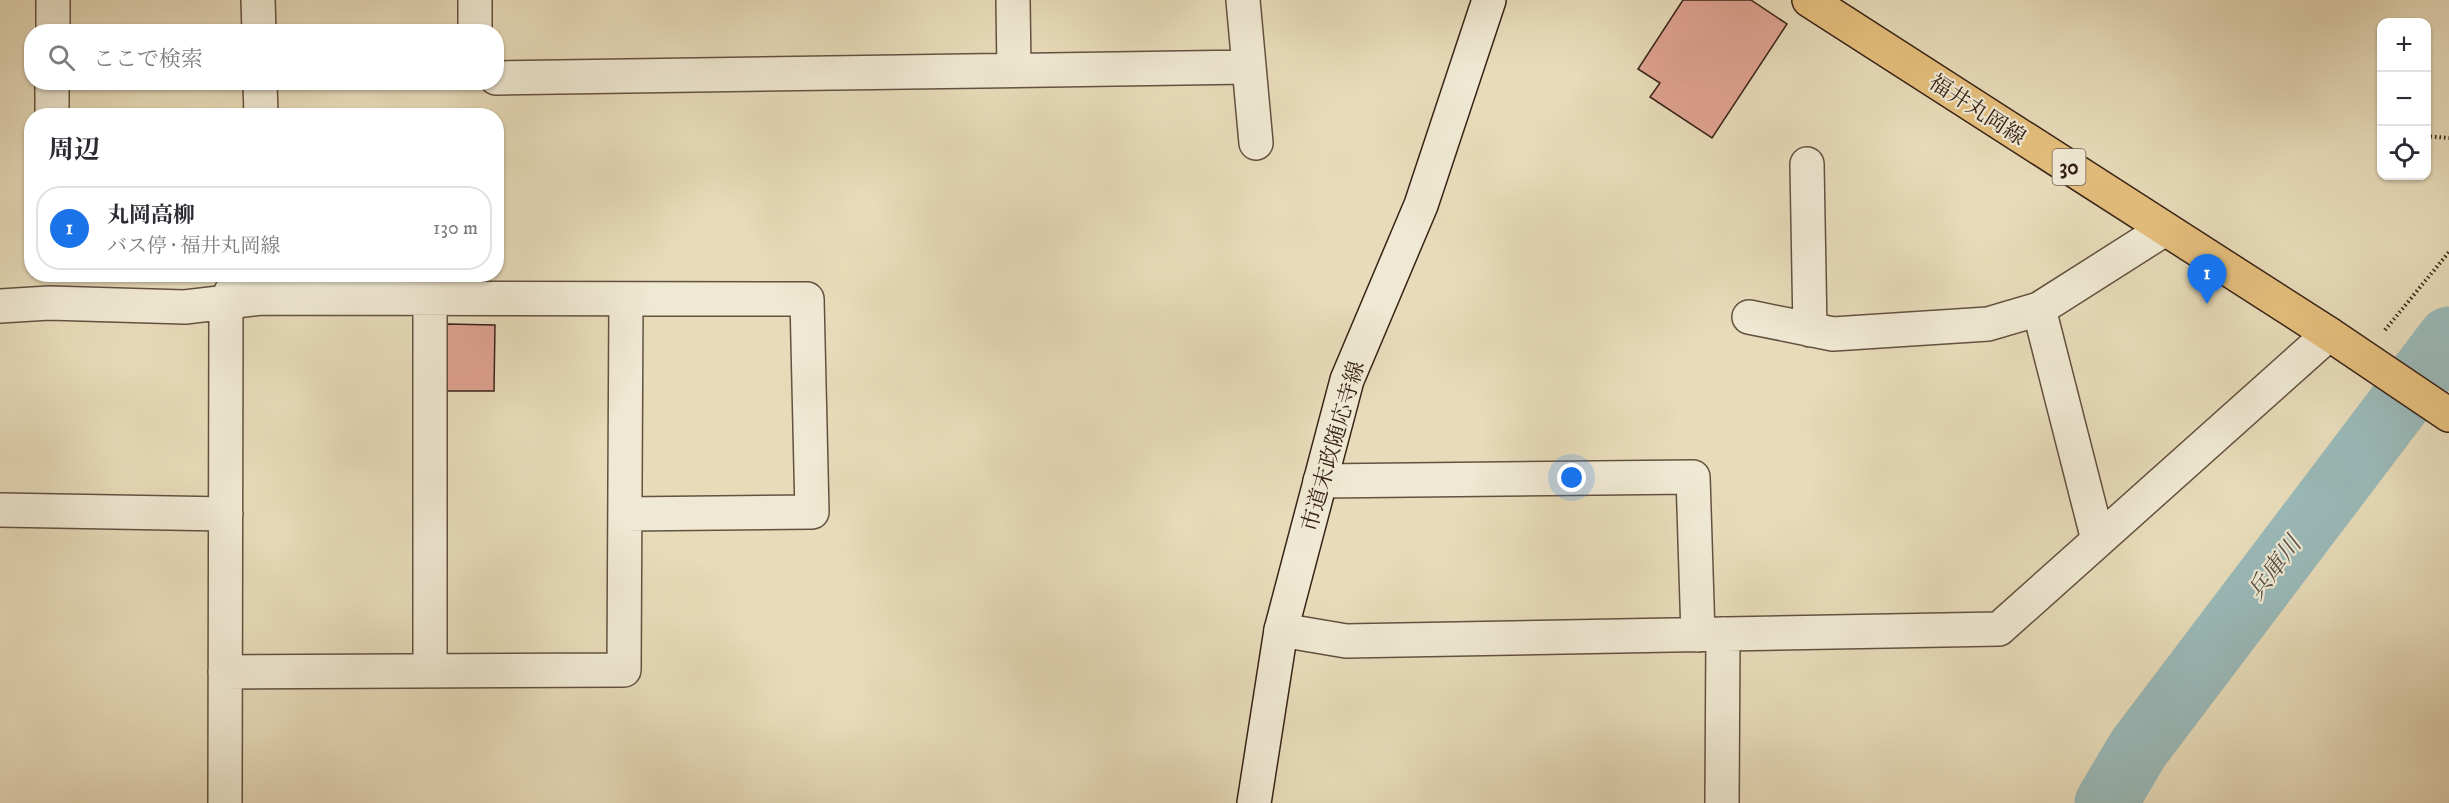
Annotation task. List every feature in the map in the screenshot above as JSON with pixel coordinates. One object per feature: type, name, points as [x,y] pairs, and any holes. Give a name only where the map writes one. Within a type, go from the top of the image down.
[{"type":"main road","name":"福井丸岡線","points":[[1809,0],[2363,356],[2449,415]]},
{"type":"street","points":[[53,0],[53,24]]},
{"type":"street","points":[[258,0],[259,24]]},
{"type":"street","points":[[475,0],[475,24]]},
{"type":"street","points":[[1013,0],[1014,70]]},
{"type":"street","points":[[1244,0],[1256,143]]},
{"type":"street","name":"市道末政随応寺線","points":[[1254,803],[1281,630],[1347,380],[1421,205],[1489,0]]},
{"type":"street","points":[[504,78],[1250,67]]},
{"type":"street","points":[[52,90],[52,108]]},
{"type":"street","points":[[260,90],[261,108]]},
{"type":"street","points":[[1808,164],[1810,330]]},
{"type":"street","points":[[1749,317],[1833,334],[1988,324],[2039,309],[2165,229]]},
{"type":"street","points":[[225,803],[226,514],[233,288]]},
{"type":"street","points":[[0,306],[50,289],[185,307],[233,288],[261,298],[807,299],[812,512],[624,514]]},
{"type":"street","points":[[430,299],[430,671]]},
{"type":"street","points":[[225,672],[624,670],[626,299]]},
{"type":"street","points":[[2039,309],[2098,540]]},
{"type":"street","points":[[1281,630],[1346,641],[1999,629],[2329,334]]},
{"type":"street","points":[[1320,481],[1693,477],[1711,634],[1722,803]]},
{"type":"street","points":[[0,510],[226,514]]},
{"type":"path","points":[[2431,136],[2449,138]]},
{"type":"path","points":[[2363,356],[2449,252]]},
{"type":"building","points":[[1683,0],[1751,0],[1787,24],[1712,138],[1650,97],[1660,83],[1638,69]]},
{"type":"building","points":[[447,324],[495,325],[494,391],[447,391]]},
{"type":"waterway","name":"兵庫川","points":[[2106,803],[2138,749],[2449,338]]},
{"type":"place","name":"丸岡高柳","points":[[2207,304]]}]
